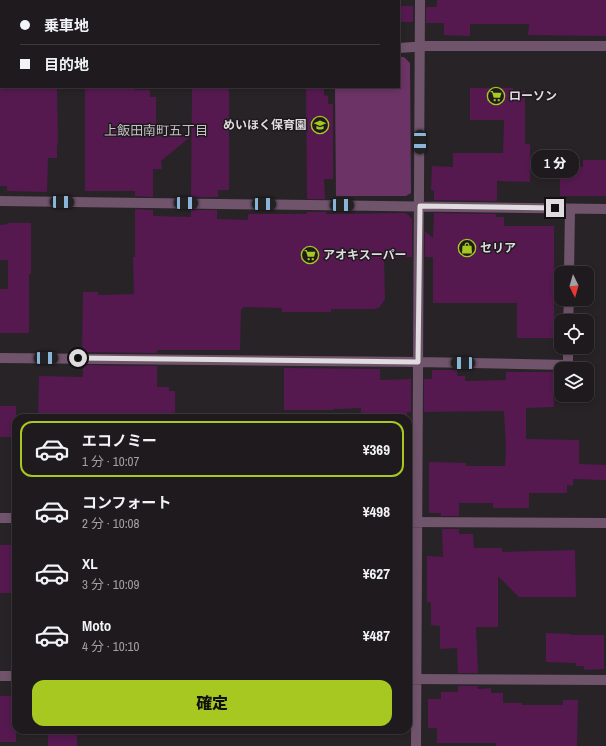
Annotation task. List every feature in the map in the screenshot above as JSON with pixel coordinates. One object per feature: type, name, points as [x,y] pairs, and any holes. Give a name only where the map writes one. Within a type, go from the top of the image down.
[{"type":"street","points":[[416,746],[412,679],[413,522],[418,362],[420,206],[420,0]]},
{"type":"street","points":[[400,48],[420,46],[606,46]]},
{"type":"street","points":[[0,201],[606,209]]},
{"type":"street","points":[[569,266],[570,209]]},
{"type":"street","points":[[0,358],[568,365],[568,354]]},
{"type":"street","points":[[0,518],[12,518]]},
{"type":"street","points":[[413,522],[606,523]]},
{"type":"street","points":[[0,676],[12,676]]},
{"type":"street","points":[[412,679],[606,680]]},
{"type":"shaded area","points":[[400,57],[404,57],[410,63],[411,193],[406,196],[336,196],[335,88],[400,88]]},
{"type":"building","points":[[437,0],[606,0],[606,36],[528,35],[529,24],[470,24],[470,36],[444,35],[444,23],[426,23],[426,7],[437,7]]},
{"type":"building","points":[[400,6],[413,6],[413,22],[400,22]]},
{"type":"building","points":[[0,88],[57,88],[57,158],[48,158],[47,192],[7,191],[7,186],[0,186]]},
{"type":"building","points":[[85,88],[134,88],[134,90],[150,90],[150,97],[156,97],[156,136],[190,137],[161,161],[162,169],[153,169],[153,197],[135,196],[135,191],[85,191]]},
{"type":"building","points":[[192,88],[229,88],[229,190],[218,190],[218,197],[191,197]]},
{"type":"building","name":"めいほく保育園","points":[[306,88],[324,88],[324,95],[328,96],[328,104],[333,104],[333,179],[324,179],[325,199],[307,199]]},
{"type":"building","points":[[470,88],[513,88],[513,92],[525,91],[525,144],[530,144],[530,182],[497,181],[497,201],[434,200],[434,190],[431,190],[432,166],[453,167],[453,153],[503,153],[504,120],[470,120]]},
{"type":"building","points":[[583,160],[606,160],[606,196],[560,196],[560,167],[583,167]]},
{"type":"building","points":[[135,209],[153,210],[153,216],[191,217],[191,210],[217,210],[217,219],[248,220],[248,214],[307,214],[307,212],[326,212],[326,214],[406,213],[412,219],[412,257],[384,257],[385,299],[379,308],[331,309],[331,312],[282,312],[282,308],[243,307],[243,309],[241,309],[240,350],[157,350],[157,353],[82,352],[83,292],[98,292],[98,295],[134,294],[133,257],[135,257]]},
{"type":"building","points":[[434,213],[496,214],[496,217],[504,217],[504,226],[554,226],[554,338],[517,338],[517,303],[433,303],[433,257],[425,257],[425,231],[433,238]]},
{"type":"building","points":[[8,223],[31,223],[29,333],[0,333],[0,289],[8,289],[8,260],[0,260],[0,225]]},
{"type":"building","points":[[83,365],[157,366],[157,387],[169,387],[169,391],[175,391],[175,414],[38,414],[39,376],[83,377]]},
{"type":"building","points":[[284,368],[380,369],[380,380],[411,379],[411,412],[407,412],[407,414],[361,414],[361,408],[333,410],[284,410]]},
{"type":"building","points":[[432,370],[457,370],[457,376],[465,376],[465,381],[506,380],[506,372],[553,372],[554,407],[526,408],[526,439],[579,440],[579,464],[606,465],[606,480],[573,479],[573,486],[567,485],[567,493],[529,493],[529,508],[493,508],[493,503],[459,503],[459,516],[441,516],[441,513],[429,513],[429,462],[466,463],[466,466],[505,466],[506,449],[504,411],[424,412],[424,379],[432,379]]},
{"type":"building","points":[[0,406],[16,406],[16,414],[12,414],[12,437],[0,437]]},
{"type":"building","points":[[442,529],[459,529],[459,534],[473,534],[474,548],[502,548],[502,552],[575,550],[576,597],[519,597],[498,576],[498,627],[476,627],[478,673],[458,673],[457,648],[440,649],[440,626],[431,625],[431,602],[427,602],[427,556],[443,557]]},
{"type":"building","points":[[0,545],[12,545],[12,593],[0,593]]},
{"type":"building","points":[[546,633],[604,635],[604,669],[584,670],[584,666],[576,666],[576,663],[546,662]]},
{"type":"building","points":[[458,686],[478,686],[478,689],[491,688],[491,693],[503,693],[503,703],[522,703],[522,705],[563,705],[563,700],[578,700],[577,746],[496,746],[496,743],[437,743],[437,728],[428,728],[428,699],[441,699],[441,692],[458,692]]},
{"type":"building","points":[[0,696],[12,696],[12,734],[16,734],[16,742],[0,742]]},
{"type":"building","points":[[48,734],[77,734],[77,746],[48,746]]},
{"type":"place","name":"ローソン","points":[[496,96]]},
{"type":"place","name":"めいほく保育園","points":[[320,125]]},
{"type":"place","name":"セリア","points":[[467,248]]},
{"type":"place","name":"アオキスーパー","points":[[310,255]]},
{"type":"district","name":"上飯田南町五丁目","points":[[156,130]]},
{"type":"route","points":[[78,358],[418,362],[420,206],[555,208]]}]
